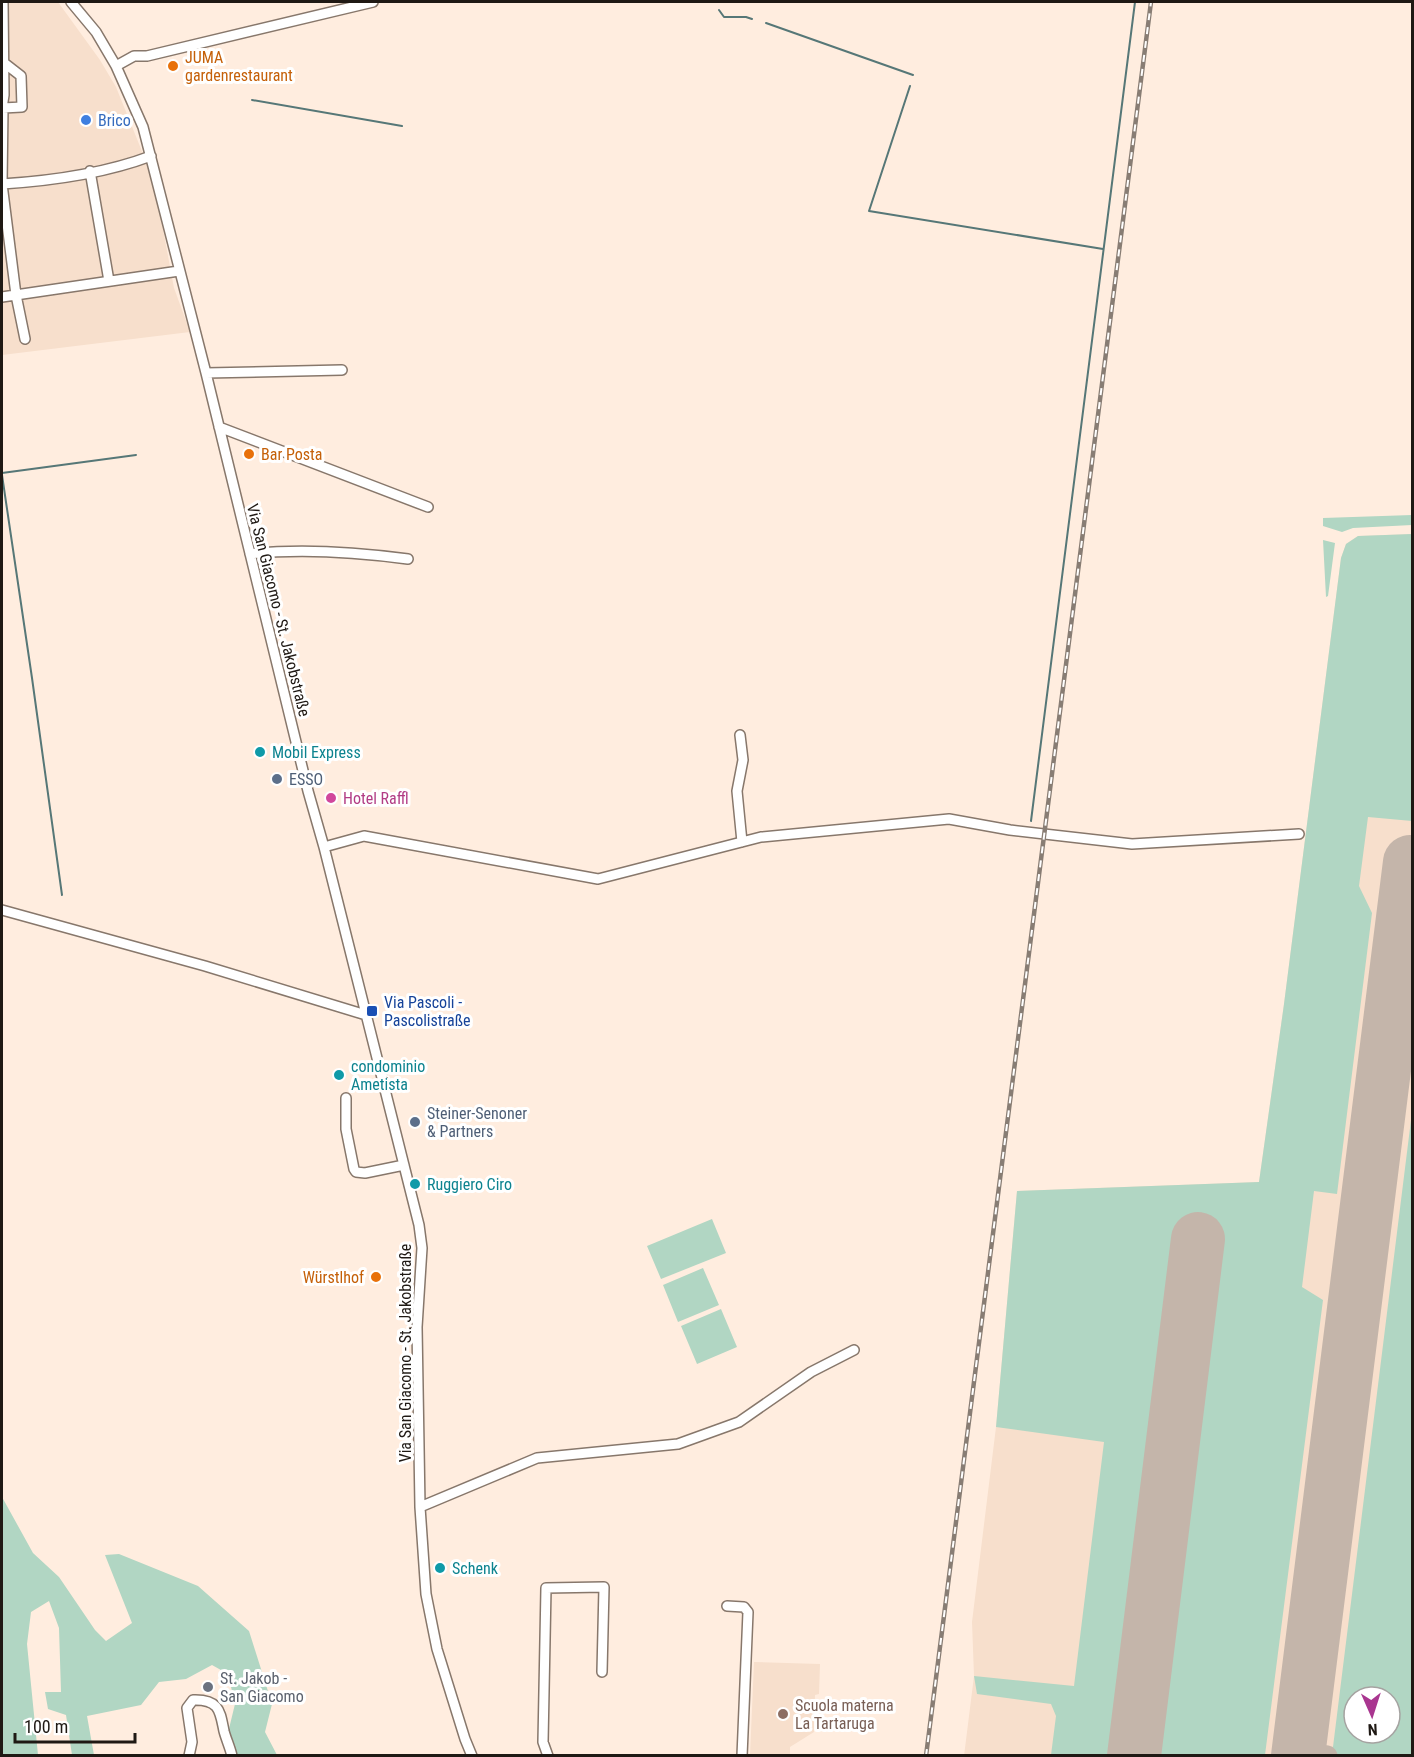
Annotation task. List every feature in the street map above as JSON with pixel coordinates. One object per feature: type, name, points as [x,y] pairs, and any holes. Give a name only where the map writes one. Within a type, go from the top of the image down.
[{"type":"street","points":[[3,2],[2,184],[16,295],[25,339]]},
{"type":"street","name":"Via San Giacomo - St. Jakobstraße","points":[[71,2],[96,32],[116,66],[143,127],[418,1225],[422,1248],[417,1327],[420,1507],[426,1594],[437,1649],[472,1755]]},
{"type":"street","points":[[116,66],[134,56],[147,56],[373,2]]},
{"type":"street","points":[[2,108],[22,107],[21,76],[3,62]]},
{"type":"street","points":[[2,184],[24,183],[90,171],[151,156]]},
{"type":"street","points":[[90,171],[109,281]]},
{"type":"street","points":[[2,297],[179,271]]},
{"type":"street","points":[[206,373],[342,370]]},
{"type":"street","points":[[219,428],[428,507]]},
{"type":"street","points":[[249,554],[293,551],[351,552],[408,559]]},
{"type":"street","points":[[740,735],[743,760],[737,791],[742,842]]},
{"type":"street","points":[[324,847],[364,836],[598,879],[761,837],[949,819],[1010,830],[1132,843],[1299,834]]},
{"type":"street","points":[[2,910],[205,966],[366,1015]]},
{"type":"street","points":[[345,1098],[349,1150],[356,1172],[365,1173],[404,1165]]},
{"type":"street","points":[[420,1507],[537,1458],[678,1444],[694,1439],[739,1422],[812,1372],[854,1350]]},
{"type":"street","points":[[548,1755],[543,1742],[546,1588],[604,1587],[602,1672]]},
{"type":"street","points":[[727,1606],[744,1607],[748,1612],[742,1755]]},
{"type":"street","points":[[189,1755],[192,1742],[187,1708],[194,1700],[200,1700],[216,1706],[221,1712],[224,1731],[232,1755]]},
{"type":"shaded area","points":[[2,2],[58,2],[100,60],[116,87],[154,181],[174,288],[190,332],[2,355]]},
{"type":"shaded area","points":[[1412,534],[1412,1755],[964,1756],[974,1676],[972,1622],[996,1427],[1017,1191],[1259,1182],[1341,558],[1346,544],[1358,536]]},
{"type":"shaded area","name":"Scuola materna La Tartaruga","points":[[754,1662],[820,1664],[819,1694],[815,1695],[814,1732],[790,1747],[790,1755],[750,1755]]},
{"type":"green space","points":[[1412,515],[1412,525],[1353,528],[1342,532],[1323,526],[1323,518]]},
{"type":"green space","points":[[1412,534],[1412,821],[1368,817],[1359,886],[1372,913],[1337,1194],[1314,1191],[1302,1287],[1323,1300],[1265,1755],[1051,1755],[1056,1716],[1051,1704],[977,1694],[974,1676],[1074,1686],[1104,1442],[996,1427],[1017,1191],[1259,1182],[1341,558],[1346,544],[1358,536]]},
{"type":"green space","points":[[1323,540],[1335,543],[1328,596],[1326,597]]},
{"type":"green space","points":[[1412,1112],[1412,1755],[1332,1755]]},
{"type":"green space","points":[[712,1219],[726,1253],[661,1279],[647,1246]]},
{"type":"green space","points":[[703,1268],[719,1305],[678,1322],[663,1285]]},
{"type":"green space","points":[[721,1309],[737,1347],[697,1364],[681,1326]]},
{"type":"green space","points":[[2,1497],[33,1553],[59,1577],[95,1630],[106,1641],[132,1623],[105,1555],[119,1554],[198,1586],[249,1631],[272,1704],[265,1732],[277,1755],[226,1755],[226,1741],[235,1704],[228,1674],[212,1665],[186,1679],[159,1682],[141,1705],[87,1716],[94,1755],[72,1755],[66,1715],[48,1709],[45,1692],[61,1692],[59,1628],[49,1601],[31,1612],[27,1644],[38,1755],[2,1755]]},
{"type":"waterway","points":[[1031,821],[1135,2]]},
{"type":"waterway","points":[[719,10],[724,17],[752,19]]},
{"type":"waterway","points":[[766,23],[913,75]]},
{"type":"waterway","points":[[910,86],[869,211],[1103,249]]},
{"type":"waterway","points":[[252,100],[402,126]]},
{"type":"waterway","points":[[2,473],[136,455]]},
{"type":"waterway","points":[[2,475],[62,895]]},
{"type":"taxiway","points":[[1299,1752],[1327,1756]]},
{"type":"runway","points":[[1298,1756],[1410,862]]},
{"type":"runway","points":[[1134,1756],[1198,1239]]},
{"type":"railway","points":[[926,1756],[1151,2]]},
{"type":"place","name":"JUMA gardenrestaurant","points":[[173,66]]},
{"type":"place","name":"Brico","points":[[86,120]]},
{"type":"place","name":"Bar Posta","points":[[249,454]]},
{"type":"place","name":"Mobil Express","points":[[260,752]]},
{"type":"place","name":"ESSO","points":[[277,779]]},
{"type":"place","name":"Hotel Raffl","points":[[331,798]]},
{"type":"place","name":"Via Pascoli - Pascolistraße","points":[[372,1011]]},
{"type":"place","name":"condominio Ametista","points":[[339,1075]]},
{"type":"place","name":"Steiner-Senoner & Partners","points":[[415,1122]]},
{"type":"place","name":"Ruggiero Ciro","points":[[415,1184]]},
{"type":"place","name":"Würstlhof","points":[[376,1277]]},
{"type":"place","name":"Schenk","points":[[440,1568]]},
{"type":"place","name":"St. Jakob - San Giacomo","points":[[208,1687]]},
{"type":"place","name":"Scuola materna La Tartaruga","points":[[783,1714]]}]
